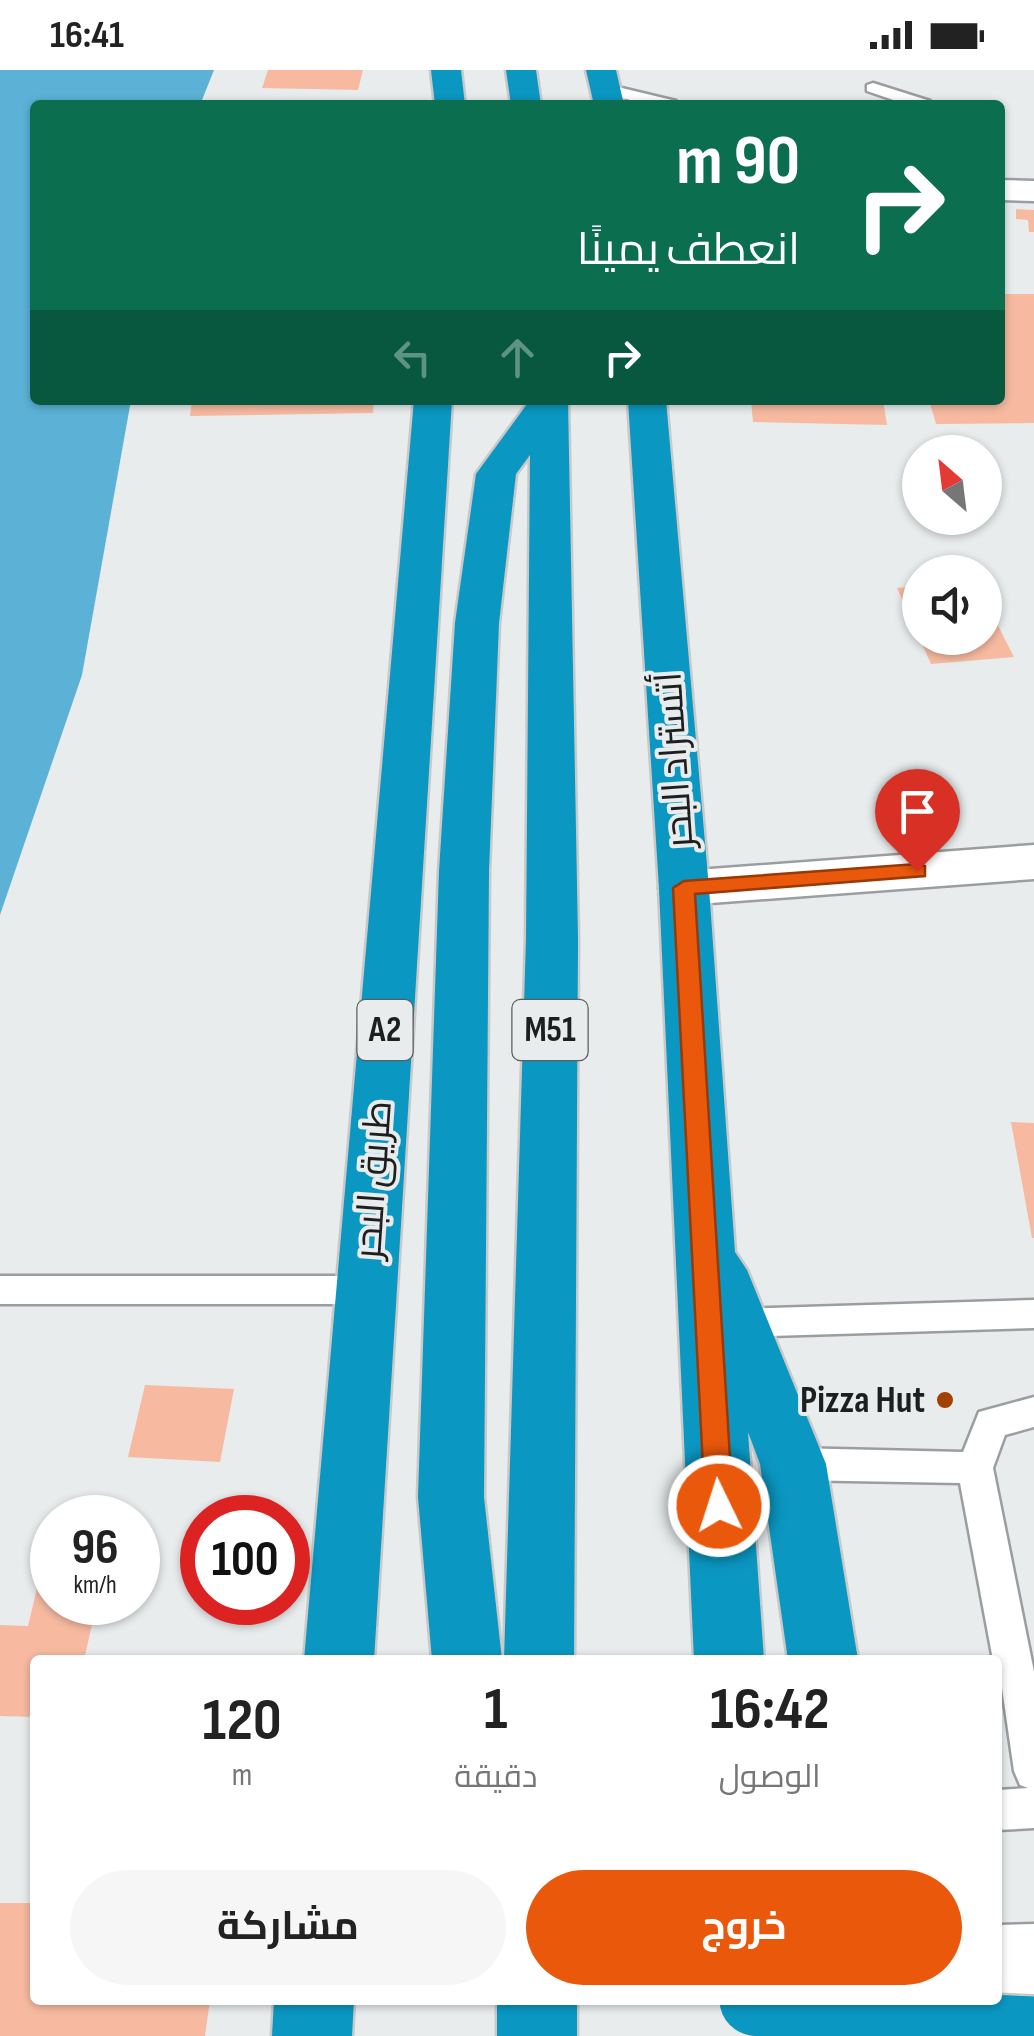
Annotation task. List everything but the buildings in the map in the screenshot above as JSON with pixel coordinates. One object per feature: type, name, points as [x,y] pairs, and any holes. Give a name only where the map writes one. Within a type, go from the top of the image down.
[{"type":"highway","points":[[446,70],[449,100]]},
{"type":"highway","points":[[521,70],[525,100]]},
{"type":"highway","name":"طريق البحر","points":[[339,1655],[434,405]]},
{"type":"highway","points":[[467,1655],[451,1497],[464,871],[477,623],[496,474],[545,405]]},
{"type":"highway","name":"M51","points":[[538,1655],[552,940],[549,405]]},
{"type":"highway","name":"أتستراد البحر","points":[[646,405],[684,888],[729,1655]]},
{"type":"highway","points":[[702,1237],[740,1323],[793,1464],[822,1655]]},
{"type":"highway","points":[[312,2036],[314,2005]]},
{"type":"highway","points":[[537,2005],[537,2036]]},
{"type":"highway","points":[[753,2005],[754,2036]]},
{"type":"highway","points":[[771,2005],[811,2016],[976,2033],[1034,2032]]},
{"type":"highway","points":[[864,2005],[868,2036]]},
{"type":"street","points":[[1005,190],[1034,192]]},
{"type":"street","points":[[684,888],[1034,862]]},
{"type":"street","points":[[1002,1964],[1034,1963]]},
{"type":"street","points":[[912,2036],[924,2005]]},
{"type":"lane","points":[[605,88],[651,100]]},
{"type":"lane","points":[[873,88],[909,100]]},
{"type":"lane","points":[[0,1290],[366,1290]]},
{"type":"lane","points":[[740,1323],[1034,1314]]},
{"type":"lane","points":[[1034,1412],[991,1423],[975,1468],[1034,1771]]},
{"type":"lane","points":[[793,1464],[975,1468]]},
{"type":"lane","points":[[1002,1810],[1034,1808]]},
{"type":"water","points":[[0,70],[214,70],[202,100],[30,100],[30,405],[130,405],[82,675],[0,915]]},
{"type":"place","name":"Pizza Hut","points":[[945,1400]]},
{"type":"route","points":[[719,1506],[684,888],[917,871]]}]
